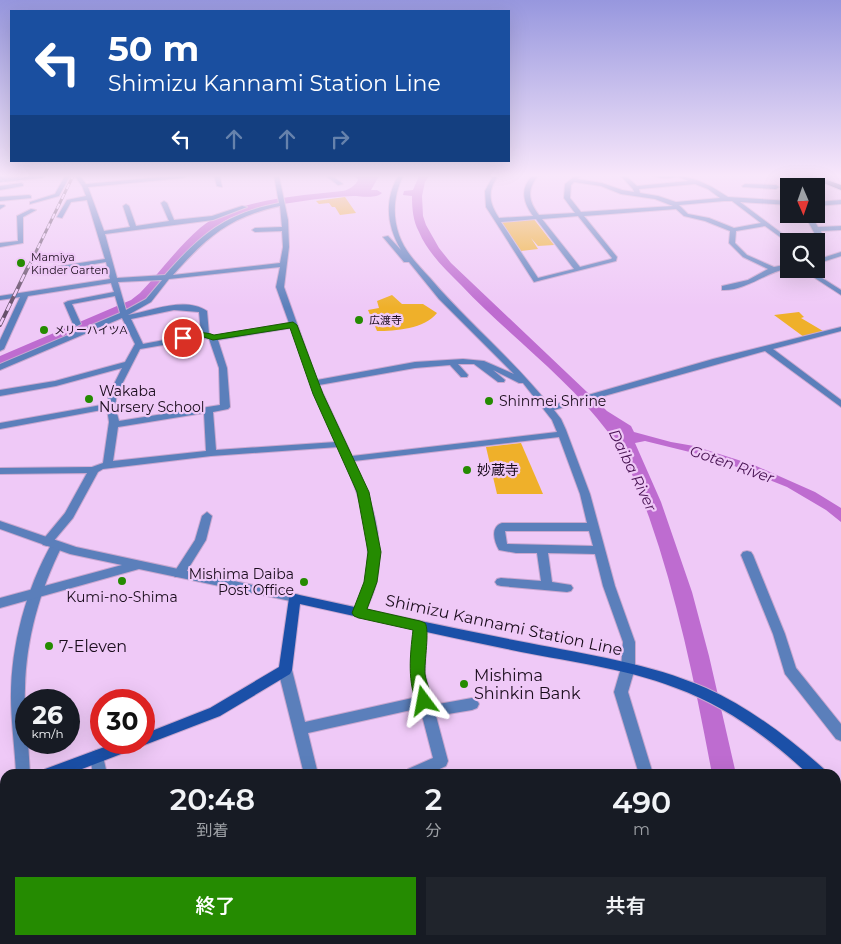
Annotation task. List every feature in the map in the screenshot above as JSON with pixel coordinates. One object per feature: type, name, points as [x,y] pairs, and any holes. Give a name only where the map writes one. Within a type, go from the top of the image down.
[{"type":"main road","name":"Shimizu Kannami Station Line","points":[[295,598],[647,673],[700,691],[728,705],[782,742],[804,768]]},
{"type":"main road","points":[[155,736],[215,712],[285,670],[295,598]]},
{"type":"main road","points":[[64,769],[105,754]]},
{"type":"street","points":[[0,245],[21,242],[20,220]]},
{"type":"street","points":[[96,220],[115,280],[116,294],[138,342],[138,347],[115,389],[111,406],[114,425],[108,464]]},
{"type":"street","points":[[131,220],[134,228]]},
{"type":"street","points":[[101,233],[192,220]]},
{"type":"street","points":[[0,367],[124,313],[152,297],[166,278],[209,234],[228,220]]},
{"type":"street","points":[[284,220],[283,265],[280,287],[314,383],[363,492],[374,552],[370,582],[359,613]]},
{"type":"street","points":[[392,220],[396,236],[411,262],[442,297],[529,384],[551,409],[556,419],[585,494],[598,550],[630,642],[628,668],[621,692],[644,769]]},
{"type":"street","points":[[497,220],[536,281],[614,260],[615,258],[583,220]]},
{"type":"street","points":[[539,220],[578,269]]},
{"type":"street","points":[[709,220],[733,230],[767,224]]},
{"type":"street","points":[[762,220],[780,234]]},
{"type":"street","points":[[813,223],[818,233]]},
{"type":"street","points":[[817,229],[841,228]]},
{"type":"street","points":[[255,230],[285,230]]},
{"type":"street","points":[[733,230],[732,243],[738,251],[773,270]]},
{"type":"street","points":[[386,236],[400,255],[405,260],[411,262]]},
{"type":"street","points":[[825,259],[841,254]]},
{"type":"street","points":[[42,271],[109,260]]},
{"type":"street","points":[[0,298],[115,280],[166,278],[283,265]]},
{"type":"street","points":[[724,288],[750,282],[780,268]]},
{"type":"street","points":[[818,278],[841,293]]},
{"type":"street","points":[[0,349],[24,294]]},
{"type":"street","points":[[77,324],[68,303],[116,294]]},
{"type":"street","points":[[114,425],[225,407],[223,368],[209,336],[203,311],[195,308],[124,313]]},
{"type":"street","points":[[138,347],[293,325]]},
{"type":"street","points":[[551,409],[766,348],[841,329]]},
{"type":"street","points":[[766,348],[841,404]]},
{"type":"street","points":[[314,383],[415,365],[475,361],[500,369],[529,384]]},
{"type":"street","points":[[475,361],[483,369],[501,380]]},
{"type":"street","points":[[452,362],[464,376]]},
{"type":"street","points":[[0,393],[56,383],[128,364]]},
{"type":"street","points":[[0,426],[111,406]]},
{"type":"street","points":[[208,410],[211,453]]},
{"type":"street","points":[[348,460],[562,434]]},
{"type":"street","points":[[0,472],[94,470],[108,464],[211,453],[342,444]]},
{"type":"street","points":[[24,769],[18,686],[26,631],[35,594],[52,544],[94,470]]},
{"type":"street","points":[[179,574],[200,540],[207,516]]},
{"type":"street","points":[[0,525],[52,544],[98,557],[295,598]]},
{"type":"street","points":[[593,527],[500,528],[500,539],[503,547],[542,550],[598,550]]},
{"type":"street","points":[[542,550],[546,586]]},
{"type":"street","points":[[747,555],[779,634],[790,670],[841,735]]},
{"type":"street","points":[[0,603],[139,565]]},
{"type":"street","points":[[501,582],[567,588]]},
{"type":"street","points":[[420,626],[418,674],[442,761],[424,769]]},
{"type":"street","points":[[285,670],[310,769]]},
{"type":"street","points":[[300,729],[426,707],[472,704]]},
{"type":"street","points":[[97,757],[99,769]]},
{"type":"shaded area","points":[[535,220],[554,245],[538,246],[531,238],[538,249],[521,251],[501,221]]},
{"type":"shaded area","points":[[392,295],[402,304],[423,304],[437,313],[425,323],[417,326],[401,330],[377,331],[368,310],[379,308],[377,301]]},
{"type":"shaded area","points":[[799,312],[804,317],[801,318],[823,331],[804,337],[774,315]]},
{"type":"shaded area","points":[[521,443],[543,494],[497,494],[486,447]]},
{"type":"water","points":[[415,220],[424,220],[439,248],[451,263],[607,411],[631,426],[634,432],[694,446],[754,465],[815,492],[841,508],[841,522],[826,510],[787,487],[714,458],[645,441],[635,443],[661,502],[692,592],[735,769],[711,769],[693,677],[669,580],[649,517],[632,473],[621,452],[608,432],[574,393],[443,267],[423,240]]},
{"type":"waterway","points":[[0,362],[136,303],[145,296],[204,231],[220,220]]},
{"type":"railway","points":[[28,268],[51,220]]},
{"type":"railway","points":[[0,325],[28,267]]},
{"type":"place","name":"Mamiya Kinder Garten","points":[[21,263]]},
{"type":"place","name":"広渡寺","points":[[359,320]]},
{"type":"place","name":"メリーハイツA","points":[[44,330]]},
{"type":"place","name":"Wakaba Nursery School","points":[[89,399]]},
{"type":"place","name":"Shinmei Shrine","points":[[489,401]]},
{"type":"place","name":"妙蔵寺","points":[[467,470]]},
{"type":"place","name":"Kumi-no-Shima","points":[[122,581]]},
{"type":"place","name":"Mishima Daiba Post Office","points":[[304,582]]},
{"type":"place","name":"7-Eleven","points":[[49,646]]},
{"type":"place","name":"Mishima Shinkin Bank","points":[[464,684]]},
{"type":"route","points":[[183,338],[205,335],[213,338],[293,325],[323,406],[363,492],[368,512],[374,552],[373,565],[366,596],[359,613],[420,626],[418,674],[424,701]]},
{"type":"water label","name":"Goten River","points":[[732,464]]},
{"type":"water label","name":"Daiba River","points":[[633,470]]}]
